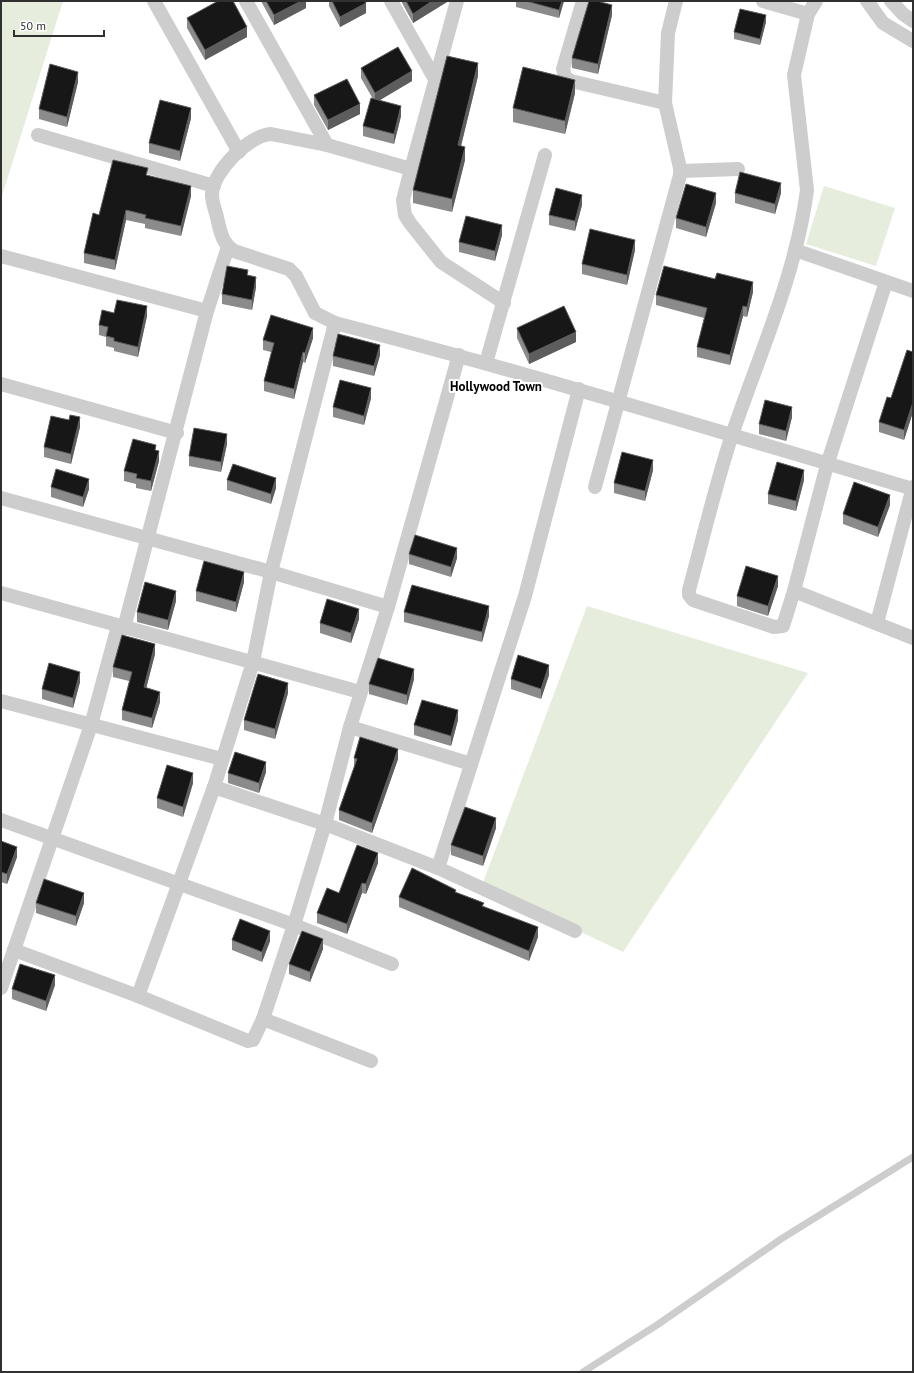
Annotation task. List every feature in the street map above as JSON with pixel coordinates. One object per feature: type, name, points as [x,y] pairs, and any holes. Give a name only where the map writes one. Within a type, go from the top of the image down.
[{"type":"street","points":[[154,1],[239,152]]},
{"type":"street","points":[[246,1],[327,146]]},
{"type":"street","points":[[391,1],[436,81]]},
{"type":"street","points":[[457,1],[436,81],[410,169],[403,200],[405,215],[441,262],[504,302]]},
{"type":"street","points":[[583,1],[563,69],[565,77],[571,81],[665,103]]},
{"type":"street","points":[[595,487],[681,171],[665,103],[668,33],[676,1]]},
{"type":"street","points":[[763,1],[808,14]]},
{"type":"street","points":[[816,1],[808,14],[794,75],[807,190],[795,250],[766,345],[732,436],[689,595],[696,602],[779,627],[784,623],[794,591],[827,465],[886,282]]},
{"type":"street","points":[[867,1],[883,23],[913,41]]},
{"type":"street","points":[[891,1],[902,14],[913,21]]},
{"type":"street","points":[[410,169],[327,146],[271,134],[256,138],[225,166],[214,186],[212,195],[220,230],[228,248],[289,270],[301,283],[315,313],[335,323],[459,355],[579,389],[827,465],[913,488],[877,623]]},
{"type":"street","points":[[38,135],[214,186]]},
{"type":"street","points":[[486,363],[544,155]]},
{"type":"street","points":[[681,171],[738,169]]},
{"type":"street","points":[[1,985],[54,838],[149,538],[207,311],[228,248]]},
{"type":"street","points":[[795,250],[913,291]]},
{"type":"street","points":[[1,256],[207,311]]},
{"type":"street","points":[[138,996],[214,787],[253,662],[271,572],[335,323]]},
{"type":"street","points":[[14,950],[138,996],[250,1041],[253,1040],[263,1019],[294,926],[325,824],[360,692],[388,607],[459,355]]},
{"type":"street","points":[[1,384],[177,432]]},
{"type":"street","points":[[438,868],[525,596],[579,389]]},
{"type":"street","points":[[1,498],[271,572],[388,607]]},
{"type":"street","points":[[794,591],[913,638]]},
{"type":"street","points":[[1,593],[360,692]]},
{"type":"street","points":[[1,701],[222,759]]},
{"type":"street","points":[[350,727],[471,764]]},
{"type":"street","points":[[214,787],[325,824],[438,868],[575,931]]},
{"type":"street","points":[[1,820],[294,926],[392,964]]},
{"type":"street","points":[[263,1019],[371,1061]]},
{"type":"lane","points":[[583,1372],[657,1325],[781,1240],[913,1157]]},
{"type":"green space","points":[[1,1],[63,1],[1,199]]},
{"type":"green space","points":[[824,186],[895,208],[876,266],[806,244]]},
{"type":"green space","points":[[587,606],[808,673],[623,952],[482,885]]},
{"type":"building","points":[[218,1],[233,1],[247,27],[205,50],[187,18]]},
{"type":"building","points":[[266,1],[301,1],[274,15]]},
{"type":"building","points":[[332,1],[365,1],[366,3],[340,17]]},
{"type":"building","points":[[406,1],[432,1],[413,14]]},
{"type":"building","points":[[526,1],[562,1],[559,10]]},
{"type":"building","points":[[589,1],[597,1],[612,5],[598,64],[572,58]]},
{"type":"building","points":[[740,9],[766,15],[760,39],[734,32]]},
{"type":"building","points":[[398,47],[412,71],[375,93],[361,68]]},
{"type":"building","points":[[447,56],[478,63],[458,145],[465,147],[452,199],[413,190]]},
{"type":"building","points":[[50,64],[78,72],[67,117],[39,109]]},
{"type":"building","points":[[523,67],[575,80],[565,121],[513,108]]},
{"type":"building","points":[[347,79],[360,104],[328,120],[314,95]]},
{"type":"building","points":[[371,98],[401,106],[394,134],[363,126]]},
{"type":"building","points":[[160,100],[191,108],[180,151],[149,143]]},
{"type":"building","points":[[113,160],[148,168],[146,175],[191,186],[181,226],[145,218],[146,215],[126,210],[115,260],[84,253],[93,213],[99,215]]},
{"type":"building","points":[[740,172],[781,183],[775,204],[735,193]]},
{"type":"building","points":[[686,184],[716,193],[706,227],[676,218]]},
{"type":"building","points":[[556,188],[582,195],[575,221],[549,215]]},
{"type":"building","points":[[466,216],[502,225],[495,251],[459,242]]},
{"type":"building","points":[[590,229],[635,240],[627,275],[582,264]]},
{"type":"building","points":[[227,266],[248,270],[247,275],[256,277],[252,300],[222,294]]},
{"type":"building","points":[[664,266],[715,279],[717,273],[753,282],[747,307],[743,306],[730,355],[697,347],[707,308],[656,295]]},
{"type":"building","points":[[117,300],[147,306],[138,347],[114,341],[114,338],[106,336],[108,327],[99,325],[102,310],[114,313]]},
{"type":"building","points":[[564,306],[576,332],[529,354],[517,328]]},
{"type":"building","points":[[271,315],[313,328],[305,353],[303,352],[294,389],[264,381],[274,343],[263,340]]},
{"type":"building","points":[[338,334],[380,345],[374,366],[333,356]]},
{"type":"building","points":[[907,350],[913,352],[913,402],[904,430],[879,422],[887,397],[891,398]]},
{"type":"building","points":[[340,380],[371,388],[364,416],[333,407]]},
{"type":"building","points":[[765,400],[792,407],[786,431],[759,424]]},
{"type":"building","points":[[70,415],[80,417],[71,454],[44,447],[51,416],[69,420]]},
{"type":"building","points":[[194,428],[227,434],[221,462],[189,456]]},
{"type":"building","points":[[133,439],[156,445],[155,450],[159,451],[151,481],[136,478],[137,474],[124,471]]},
{"type":"building","points":[[622,452],[653,460],[645,491],[614,483]]},
{"type":"building","points":[[777,462],[804,470],[796,501],[768,494]]},
{"type":"building","points":[[233,464],[276,478],[271,494],[227,480]]},
{"type":"building","points":[[56,469],[89,479],[83,497],[51,487]]},
{"type":"building","points":[[854,482],[890,495],[878,527],[843,514]]},
{"type":"building","points":[[415,535],[457,548],[451,567],[409,554]]},
{"type":"building","points":[[204,561],[244,572],[236,602],[196,591]]},
{"type":"building","points":[[746,566],[778,576],[768,606],[737,596]]},
{"type":"building","points":[[145,582],[176,591],[168,620],[137,612]]},
{"type":"building","points":[[412,585],[489,606],[482,632],[404,612]]},
{"type":"building","points":[[327,599],[359,609],[351,633],[320,623]]},
{"type":"building","points":[[122,635],[155,644],[144,687],[160,692],[152,718],[122,710],[132,672],[113,667]]},
{"type":"building","points":[[518,655],[549,665],[541,689],[511,679]]},
{"type":"building","points":[[378,658],[414,669],[407,695],[369,684]]},
{"type":"building","points":[[49,663],[80,672],[73,698],[42,689]]},
{"type":"building","points":[[258,674],[288,683],[275,729],[244,720]]},
{"type":"building","points":[[422,700],[458,710],[451,736],[414,725]]},
{"type":"building","points":[[360,737],[398,749],[372,823],[339,810],[357,759],[354,758]]},
{"type":"building","points":[[235,752],[266,762],[259,783],[228,773]]},
{"type":"building","points":[[167,765],[193,773],[183,807],[157,798]]},
{"type":"building","points":[[465,807],[496,818],[483,856],[451,845]]},
{"type":"building","points":[[1,841],[17,847],[7,874],[1,872]]},
{"type":"building","points":[[357,845],[378,853],[366,884],[362,883],[347,924],[317,913],[327,888],[339,893]]},
{"type":"building","points":[[412,868],[456,890],[455,892],[484,903],[482,906],[538,927],[529,951],[399,897]]},
{"type":"building","points":[[44,879],[84,893],[76,916],[36,903]]},
{"type":"building","points":[[240,919],[270,931],[262,952],[232,940]]},
{"type":"building","points":[[302,931],[323,939],[310,972],[289,964]]},
{"type":"building","points":[[20,964],[55,975],[46,1001],[12,989]]},
{"type":"district","name":"Hollywood Town","points":[[496,386]]}]
